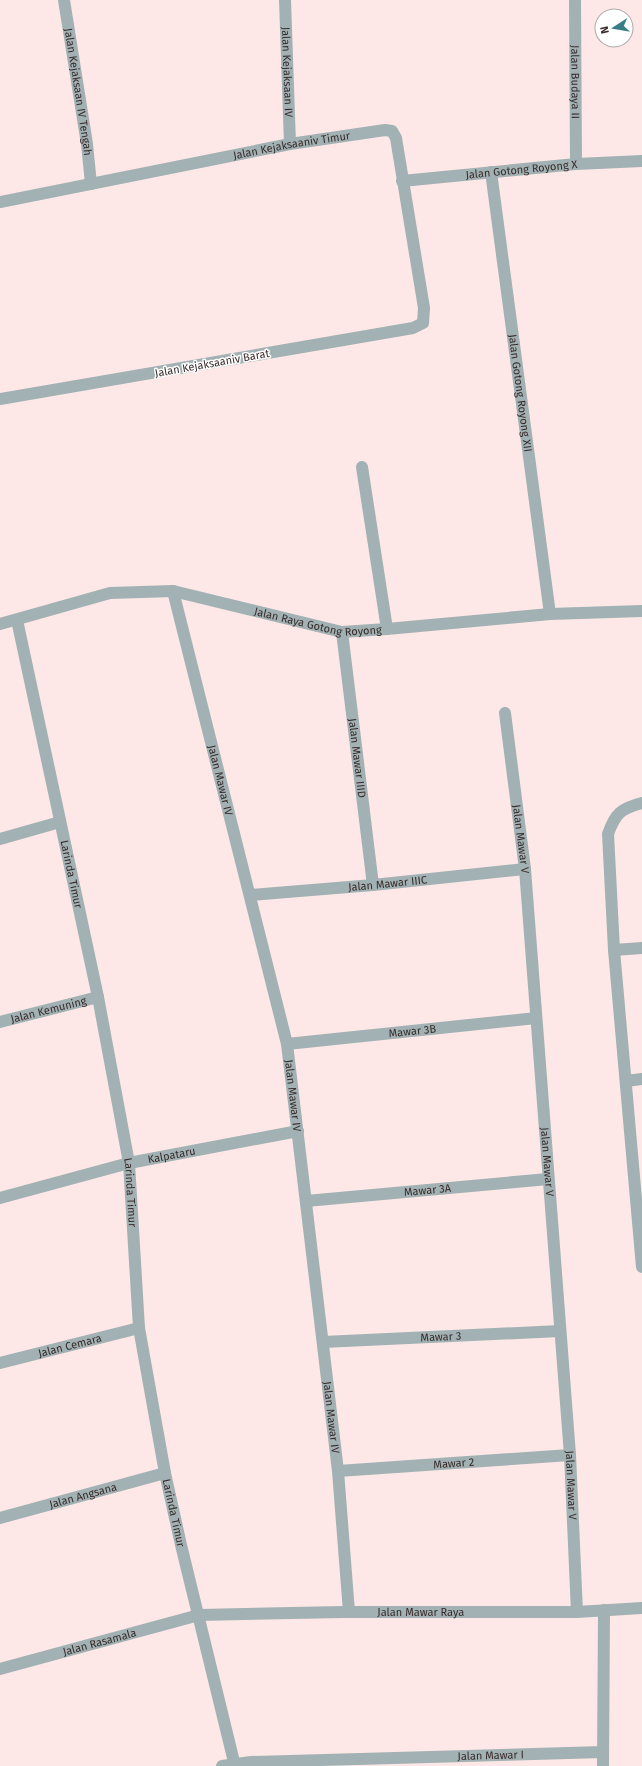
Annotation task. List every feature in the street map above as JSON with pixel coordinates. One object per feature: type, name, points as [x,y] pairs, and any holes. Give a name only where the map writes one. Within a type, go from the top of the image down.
[{"type":"street","name":"Jalan Kejaksaan IV Tengah","points":[[64,0],[88,144],[91,184]]},
{"type":"street","name":"Jalan Kejaksaan IV","points":[[285,0],[290,144]]},
{"type":"street","name":"Jalan Budaya II","points":[[575,0],[576,164]]},
{"type":"street","name":"Jalan Kejaksaaniv Timur","points":[[0,202],[290,144],[385,130],[392,131],[396,138],[424,308],[423,323]]},
{"type":"street","name":"Jalan Gotong Royong X","points":[[402,181],[576,164],[642,161]]},
{"type":"street","name":"Jalan Gotong Royong XII","points":[[490,172],[550,614]]},
{"type":"street","name":"Jalan Kejaksaaniv Barat","points":[[0,399],[413,328],[423,323]]},
{"type":"street","points":[[362,467],[387,629]]},
{"type":"street","name":"Jalan Raya Gotong Royong","points":[[0,624],[110,593],[173,591],[342,632],[550,614],[642,610]]},
{"type":"street","name":"Jalan Mawar IV","points":[[173,591],[288,1044],[338,1471],[349,1612]]},
{"type":"street","name":"Larinda Timur","points":[[17,620],[98,997],[130,1164],[139,1328],[165,1473],[181,1545],[235,1764]]},
{"type":"street","name":"Jalan Mawar IIID","points":[[342,632],[373,885]]},
{"type":"street","name":"Jalan Mawar V","points":[[505,713],[525,870],[570,1455],[577,1612]]},
{"type":"street","points":[[642,803],[625,808],[614,819],[608,834],[614,950],[642,1266]]},
{"type":"street","points":[[0,839],[60,822]]},
{"type":"street","name":"Jalan Mawar IIIC","points":[[250,894],[373,885],[525,870]]},
{"type":"street","points":[[614,950],[642,948]]},
{"type":"street","name":"Jalan Kemuning","points":[[0,1022],[98,997]]},
{"type":"street","name":"Mawar 3B","points":[[288,1044],[536,1018]]},
{"type":"street","points":[[626,1081],[642,1079]]},
{"type":"street","name":"Kalpataru","points":[[0,1198],[130,1164],[298,1131]]},
{"type":"street","name":"Mawar 3A","points":[[306,1201],[548,1179]]},
{"type":"street","name":"Jalan Cemara","points":[[0,1363],[139,1328]]},
{"type":"street","name":"Mawar 3","points":[[323,1342],[560,1331]]},
{"type":"street","name":"Mawar 2","points":[[338,1471],[570,1455]]},
{"type":"street","name":"Jalan Angsana","points":[[0,1518],[165,1473]]},
{"type":"street","name":"Jalan Mawar Raya","points":[[199,1615],[349,1612],[577,1612],[642,1608]]},
{"type":"street","points":[[603,1766],[604,1610]]},
{"type":"street","name":"Jalan Rasamala","points":[[0,1669],[199,1615]]},
{"type":"street","name":"Jalan Mawar I","points":[[222,1766],[235,1764],[603,1752]]}]
